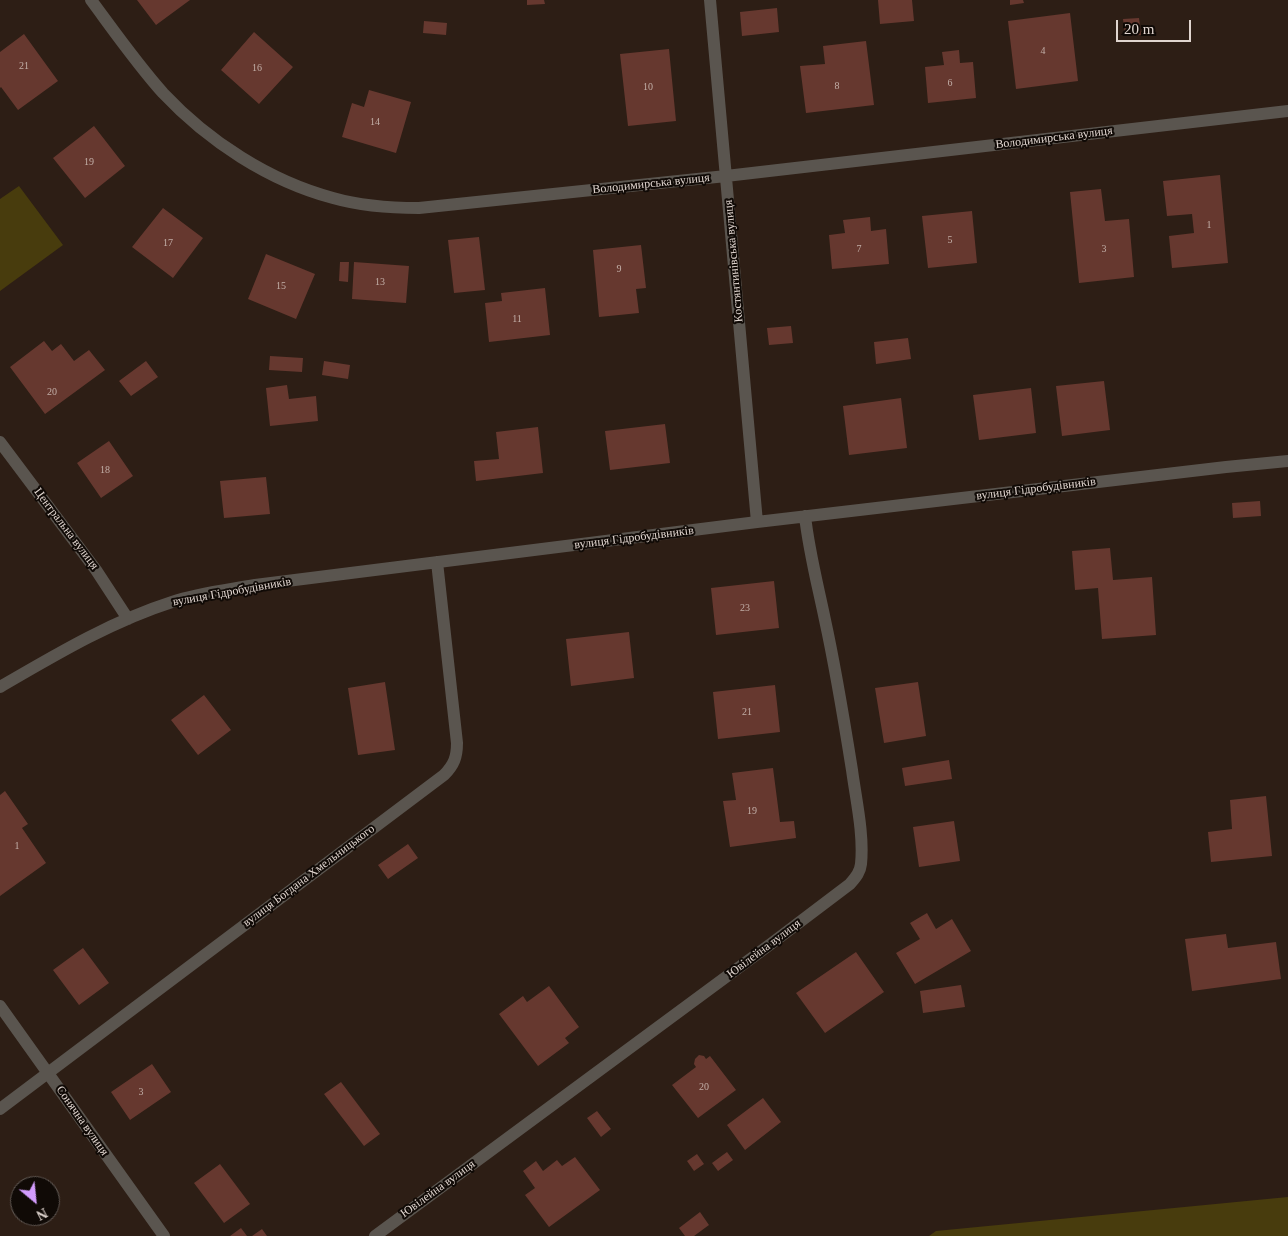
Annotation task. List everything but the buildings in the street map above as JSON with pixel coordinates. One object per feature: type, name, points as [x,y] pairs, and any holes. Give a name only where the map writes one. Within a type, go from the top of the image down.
[{"type":"street","name":"Володимирська вулиця","points":[[91,0],[154,82],[192,120],[242,158],[267,172],[332,198],[388,208],[419,208],[726,176],[1288,111]]},
{"type":"street","name":"Костянтинівська вулиця","points":[[710,0],[757,522]]},
{"type":"street","name":"Центральна вулиця","points":[[0,442],[96,570],[128,619]]},
{"type":"street","name":"вулиця Гідробудівників","points":[[0,687],[66,650],[153,608],[194,596],[255,585],[805,516],[1226,467],[1288,462]]},
{"type":"street","name":"Ювілейна вулиця","points":[[375,1236],[772,943],[850,884],[856,877],[861,866],[861,839],[853,778],[838,686],[808,541],[805,516]]},
{"type":"street","name":"вулиця Богдана Хмельницького","points":[[0,1110],[451,768],[455,761],[457,743],[437,562]]},
{"type":"street","name":"Сонячна вулиця","points":[[0,1006],[164,1236]]},
{"type":"shaded area","points":[[19,186],[63,245],[0,291],[0,199]]},
{"type":"shaded area","points":[[1288,1197],[1288,1236],[929,1236],[936,1231]]}]
